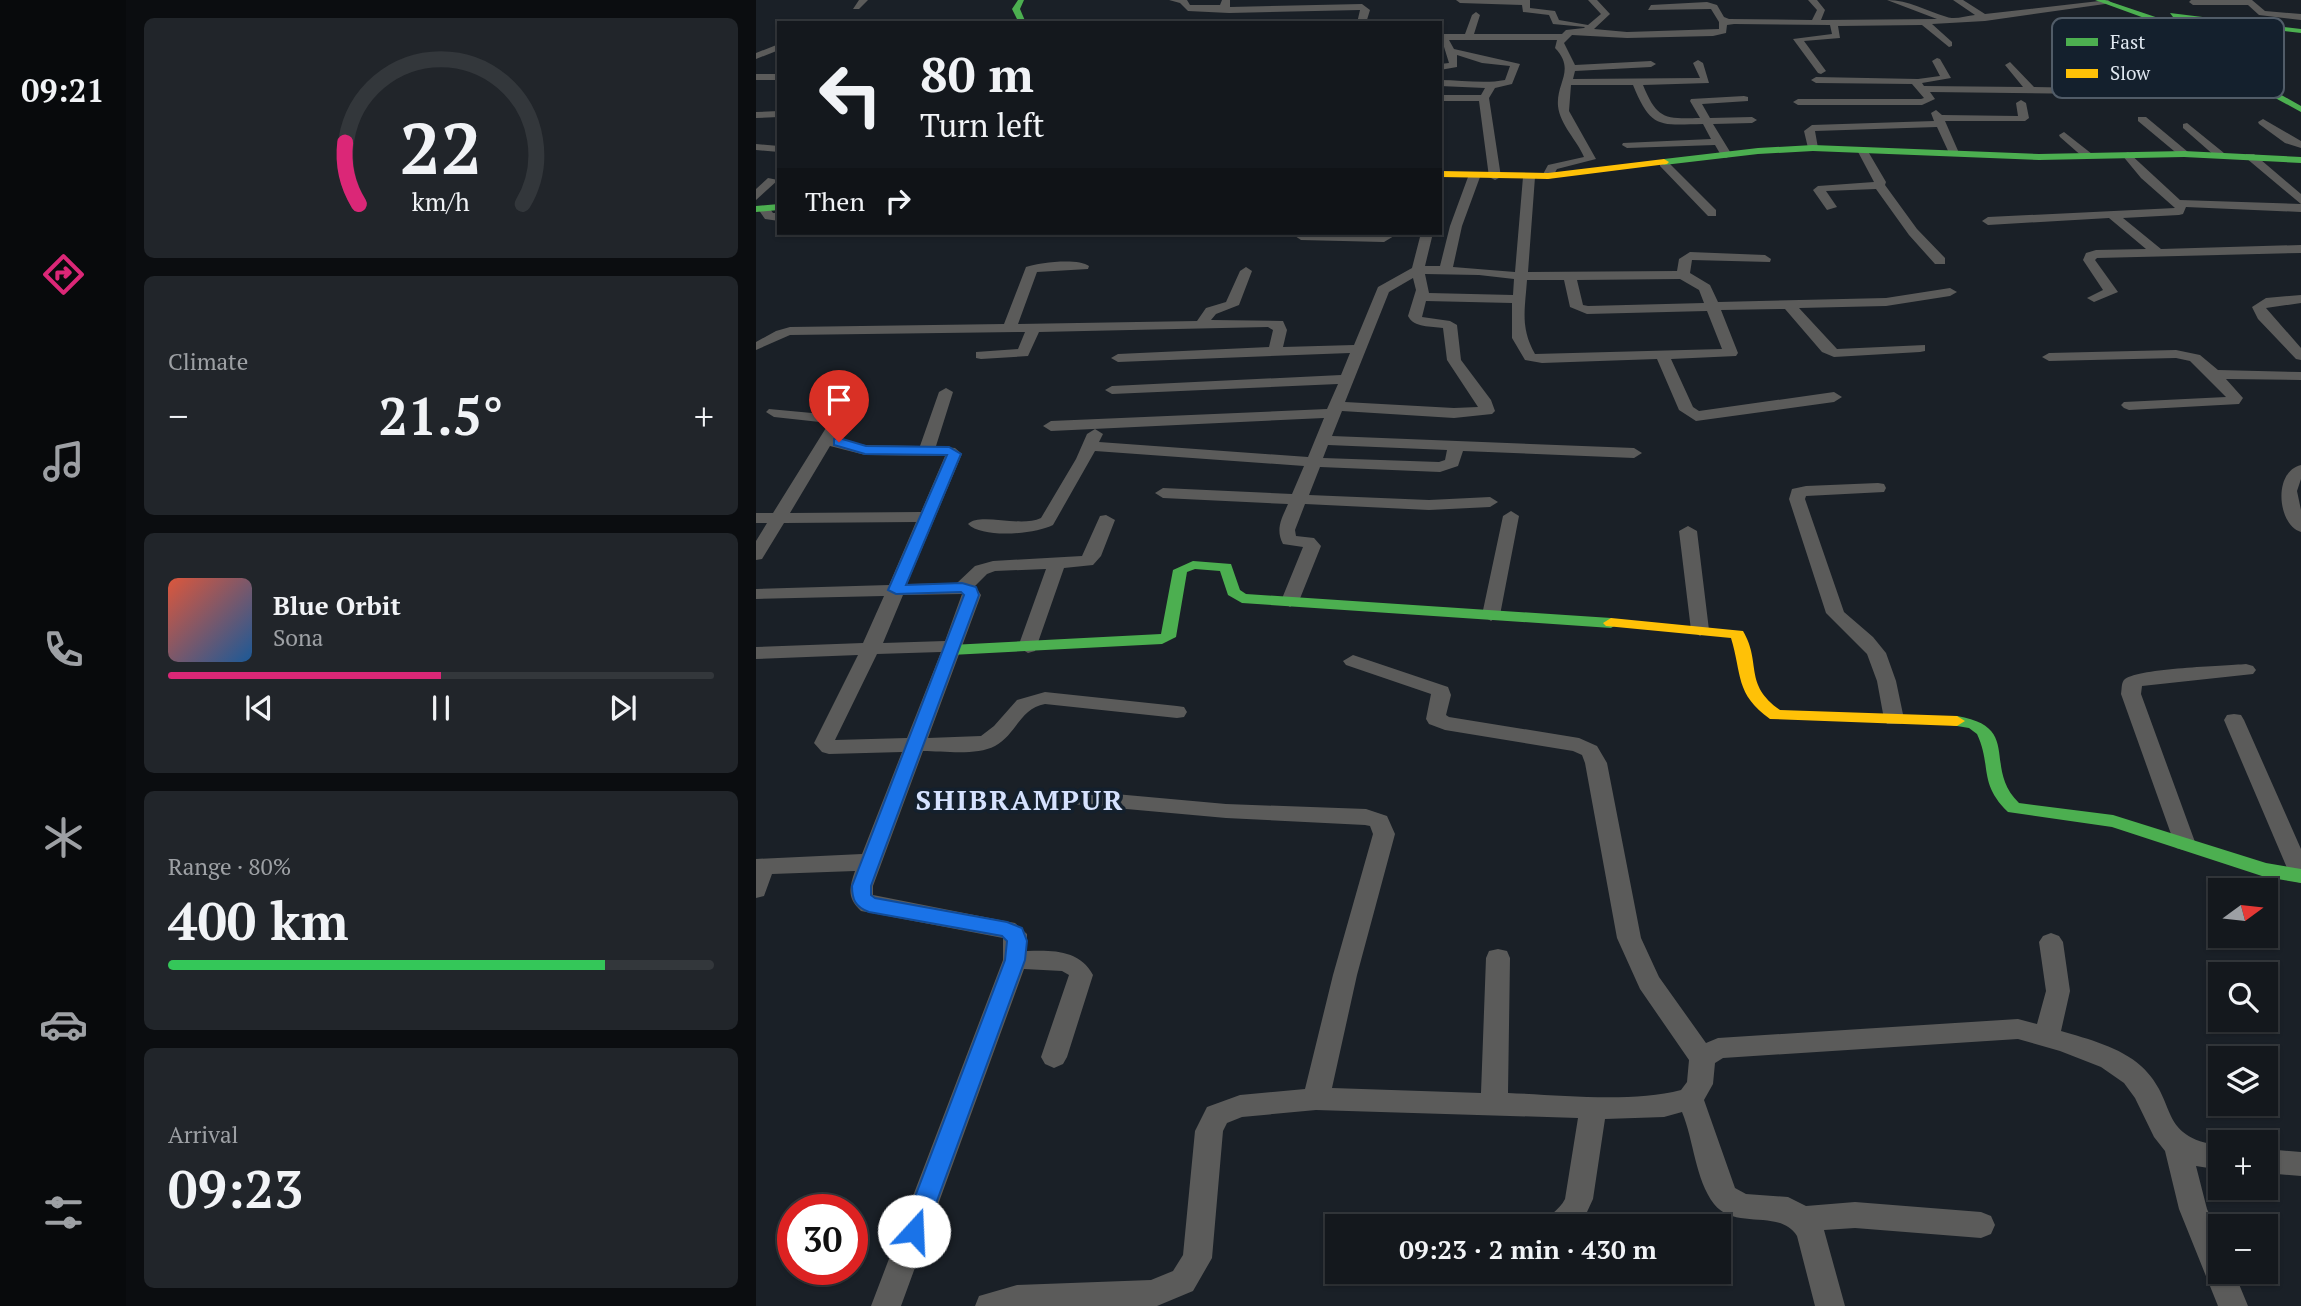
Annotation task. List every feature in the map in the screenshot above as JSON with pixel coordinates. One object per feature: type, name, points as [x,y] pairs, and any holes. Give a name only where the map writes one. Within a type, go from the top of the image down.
[{"type":"street","points":[[856,7],[864,0]]},
{"type":"street","points":[[1021,0],[1016,9],[1022,21]]},
{"type":"street","points":[[1173,0],[1183,1],[1188,8],[1225,4],[1367,4],[1361,21]]},
{"type":"street","points":[[1460,0],[1523,15],[1563,37]]},
{"type":"street","points":[[1548,176],[1552,167],[1590,159],[1563,108],[1563,94],[1571,68],[1568,54],[1559,46],[1563,37],[1572,31],[1589,29],[1606,14],[1592,0]]},
{"type":"street","points":[[1812,0],[1821,10],[1816,21]]},
{"type":"street","points":[[1891,0],[1930,12],[1947,21]]},
{"type":"street","points":[[1957,0],[1985,18]]},
{"type":"street","points":[[1651,8],[1711,6],[1718,12],[1720,19],[1726,22],[1924,22],[1985,18],[2103,2],[2150,18]]},
{"type":"street","points":[[2193,2],[2250,2],[2262,13],[2301,17]]},
{"type":"street","points":[[1314,21],[1322,4]]},
{"type":"street","points":[[2126,10],[2193,18]]},
{"type":"street","points":[[1442,37],[1469,36],[1523,15],[1552,13],[1553,19],[1559,23],[1627,35],[1713,33],[1723,31],[1726,22]]},
{"type":"street","points":[[1469,36],[1476,15]]},
{"type":"street","points":[[1833,22],[1836,36],[1798,39],[1818,75],[1911,80],[1921,85],[2052,90]]},
{"type":"street","points":[[1924,22],[1949,44]]},
{"type":"street","points":[[1442,37],[1451,51],[1470,54],[1482,60],[1514,62],[1509,82],[1491,86],[1477,83],[1442,83]]},
{"type":"street","points":[[756,56],[777,48]]},
{"type":"street","points":[[1442,66],[1453,66],[1452,54],[1455,52]]},
{"type":"street","points":[[1921,85],[1944,79],[1937,61]]},
{"type":"street","points":[[1567,82],[1706,81],[1698,63]]},
{"type":"street","points":[[1571,68],[1651,64]]},
{"type":"street","points":[[2010,65],[2031,90]]},
{"type":"street","points":[[756,77],[777,77]]},
{"type":"street","points":[[1637,82],[1644,103],[1658,119],[1708,126]]},
{"type":"street","points":[[1921,85],[1928,102],[1941,121],[1954,153]]},
{"type":"street","points":[[1491,86],[1484,98],[1495,177]]},
{"type":"street","points":[[1442,97],[1484,98]]},
{"type":"street","points":[[2281,98],[2301,109]]},
{"type":"street","points":[[1722,148],[1695,101],[1744,99]]},
{"type":"street","points":[[1798,102],[1928,102]]},
{"type":"street","points":[[1813,148],[1809,131],[1812,128],[2021,119],[2024,118],[2021,103]]},
{"type":"street","points":[[756,115],[777,114]]},
{"type":"street","points":[[2142,119],[2184,154]]},
{"type":"street","points":[[1752,120],[1628,139],[1722,148],[2088,156],[2184,154],[2301,160]]},
{"type":"street","points":[[2263,122],[2289,141],[2301,145]]},
{"type":"street","points":[[2188,125],[2220,155]]},
{"type":"street","points":[[2064,135],[2088,156]]},
{"type":"street","points":[[756,147],[777,149]]},
{"type":"street","points":[[1442,174],[1474,177],[1548,176],[1664,164],[1722,148]]},
{"type":"street","points":[[1862,150],[1880,182],[1879,185],[1913,232],[1940,261]]},
{"type":"street","points":[[1988,221],[2179,211],[2181,208],[2177,203],[2145,176],[2128,155]]},
{"type":"street","points":[[2250,156],[2301,200]]},
{"type":"street","points":[[1664,164],[1712,213]]},
{"type":"street","points":[[1447,270],[1456,226],[1474,177]]},
{"type":"street","points":[[1290,601],[1312,546],[1308,542],[1289,540],[1286,536],[1298,500],[1383,290],[1418,270],[1519,276],[1683,275],[1705,288],[1731,353],[1530,357],[1518,338],[1519,276],[1529,177]]},
{"type":"street","points":[[772,180],[764,205],[769,216],[777,217]]},
{"type":"street","points":[[1831,207],[1819,190],[1822,188],[1879,185]]},
{"type":"street","points":[[2177,203],[2301,208]]},
{"type":"street","points":[[2111,214],[2158,253]]},
{"type":"street","points":[[1301,236],[1384,238],[1389,235]]},
{"type":"street","points":[[1051,426],[1334,410],[1481,413],[1487,409],[1454,360],[1450,325],[1417,320],[1415,316],[1423,290],[1418,270],[1427,235]]},
{"type":"street","points":[[2094,298],[2111,292],[2089,260],[2090,256],[2095,254],[2301,249]]},
{"type":"street","points":[[1683,275],[1685,259],[1690,256],[1765,259]]},
{"type":"street","points":[[1009,329],[1031,270],[1039,267],[1083,266]]},
{"type":"street","points":[[1201,325],[1211,311],[1232,305],[1246,271]]},
{"type":"street","points":[[1570,276],[1580,309],[1886,302],[1950,292]]},
{"type":"street","points":[[1422,297],[1518,299]]},
{"type":"street","points":[[2301,299],[2266,302],[2259,307],[2263,316],[2301,356]]},
{"type":"street","points":[[1788,304],[1827,349],[1834,353],[1920,348]]},
{"type":"street","points":[[756,346],[766,344],[780,332],[790,331],[1278,324],[1280,330],[1276,347],[1279,351]]},
{"type":"street","points":[[981,355],[1023,353],[1033,329]]},
{"type":"street","points":[[1118,358],[1359,349]]},
{"type":"street","points":[[2049,357],[2176,354],[2195,358],[2214,374],[2235,398],[2234,401],[2129,405]]},
{"type":"street","points":[[1662,355],[1687,410],[1696,416],[1833,397]]},
{"type":"street","points":[[2214,374],[2301,376]]},
{"type":"street","points":[[1112,390],[1347,379]]},
{"type":"street","points":[[927,450],[946,392]]},
{"type":"street","points":[[756,555],[839,423],[835,416],[774,412]]},
{"type":"street","points":[[1419,412],[1425,445]]},
{"type":"street","points":[[977,524],[1028,528],[1040,526],[1046,521],[1091,446],[1099,423]]},
{"type":"street","points":[[1323,440],[1634,453]]},
{"type":"street","points":[[828,441],[865,450],[927,450],[949,451],[954,454],[870,650],[825,737],[824,743],[829,747],[914,747],[985,743],[995,738],[1022,703],[1032,698],[1177,712]]},
{"type":"street","points":[[1091,446],[1314,463],[1440,467],[1452,463],[1456,446]]},
{"type":"street","points":[[2301,470],[2291,479],[2287,492],[2301,527]]},
{"type":"street","points":[[1878,488],[1806,491],[1798,493],[1797,499],[1835,613],[1842,624],[1863,637],[1873,648],[1880,661],[1894,719]]},
{"type":"street","points":[[1163,493],[1429,505],[1490,502]]},
{"type":"street","points":[[1490,615],[1511,516]]},
{"type":"street","points":[[756,518],[927,517]]},
{"type":"street","points":[[962,588],[981,570],[993,566],[1079,562],[1092,556],[1106,520]]},
{"type":"street","points":[[1688,531],[1700,630]]},
{"type":"street","points":[[1028,647],[1056,564]]},
{"type":"street","points":[[756,653],[1028,647],[1156,641],[1168,637],[1171,631],[1180,570],[1193,565],[1226,567],[1229,572],[1229,590],[1233,595],[1738,634],[1743,644],[1749,695],[1760,707],[1776,715],[1969,722],[1979,725],[1988,734],[1996,793],[2002,803],[2014,808],[2113,821],[2264,870],[2301,876]]},
{"type":"street","points":[[756,594],[962,588],[970,590],[972,595],[861,886],[862,898],[869,905],[1007,929],[1015,934],[1017,941],[1015,960],[886,1306]]},
{"type":"street","points":[[990,1306],[1017,1299],[1152,1294],[1183,1281],[1197,1258],[1209,1131],[1217,1115],[1240,1106],[1315,1099],[1593,1107],[1664,1106],[1690,1099],[1700,1084],[1702,1058],[1649,982],[1629,939],[1595,763],[1590,751],[1579,745],[1537,736],[1445,723],[1436,719],[1435,713],[1442,698],[1441,691],[1353,662]]},
{"type":"street","points":[[2184,842],[2131,694],[2132,683],[2144,679],[2246,670]]},
{"type":"street","points":[[2234,720],[2301,876]]},
{"type":"street","points":[[1060,796],[1226,811],[1366,817],[1379,821],[1384,834],[1345,975],[1315,1099]]},
{"type":"street","points":[[756,890],[760,867],[871,862]]},
{"type":"street","points":[[2047,1036],[2058,991],[2051,942]]},
{"type":"street","points":[[1494,1104],[1498,958]]},
{"type":"street","points":[[1015,960],[1070,962],[1079,968],[1081,975],[1054,1057]]},
{"type":"street","points":[[1702,1058],[1718,1048],[2018,1029],[2047,1036],[2118,1063],[2133,1075],[2163,1132],[2178,1148],[2193,1209],[2233,1306]]},
{"type":"street","points":[[1690,1099],[1725,1197],[1742,1206],[1788,1210],[1802,1219],[1810,1232],[1830,1306]]},
{"type":"street","points":[[1572,1214],[1579,1199],[1593,1107]]},
{"type":"street","points":[[2178,1148],[2208,1156]]},
{"type":"street","points":[[2278,1162],[2301,1164]]},
{"type":"street","points":[[1802,1219],[1855,1215],[1981,1225]]},
{"type":"traffic: fast","points":[[1021,0],[1016,9],[1022,21]]},
{"type":"traffic: fast","points":[[2098,0],[2150,18]]},
{"type":"traffic: fast","points":[[2173,15],[2197,18]]},
{"type":"traffic: fast","points":[[2284,29],[2301,31]]},
{"type":"traffic: fast","points":[[2281,98],[2301,109]]},
{"type":"traffic: fast","points":[[1664,162],[1758,151],[1813,148],[2039,157],[2184,154],[2301,160]]},
{"type":"traffic: fast","points":[[756,209],[777,207]]},
{"type":"traffic: fast","points":[[951,650],[1156,641],[1168,637],[1180,570],[1193,565],[1226,567],[1233,592],[1242,598],[1611,623]]},
{"type":"traffic: fast","points":[[1957,721],[1974,724],[1984,731],[1989,742],[1996,783],[2002,797],[2014,808],[2113,821],[2265,870],[2301,876]]},
{"type":"traffic: slow","points":[[1442,174],[1548,176],[1664,162]]},
{"type":"traffic: slow","points":[[1611,623],[1738,634],[1750,689],[1763,706],[1776,715],[1957,721]]},
{"type":"district","name":"SHIBRAMPUR","points":[[1020,799]]},
{"type":"route","points":[[839,442],[865,450],[949,451],[954,454],[896,590],[962,588],[970,590],[972,595],[861,886],[862,898],[869,905],[1007,929],[1015,934],[1017,941],[1015,960],[914,1231]]}]
